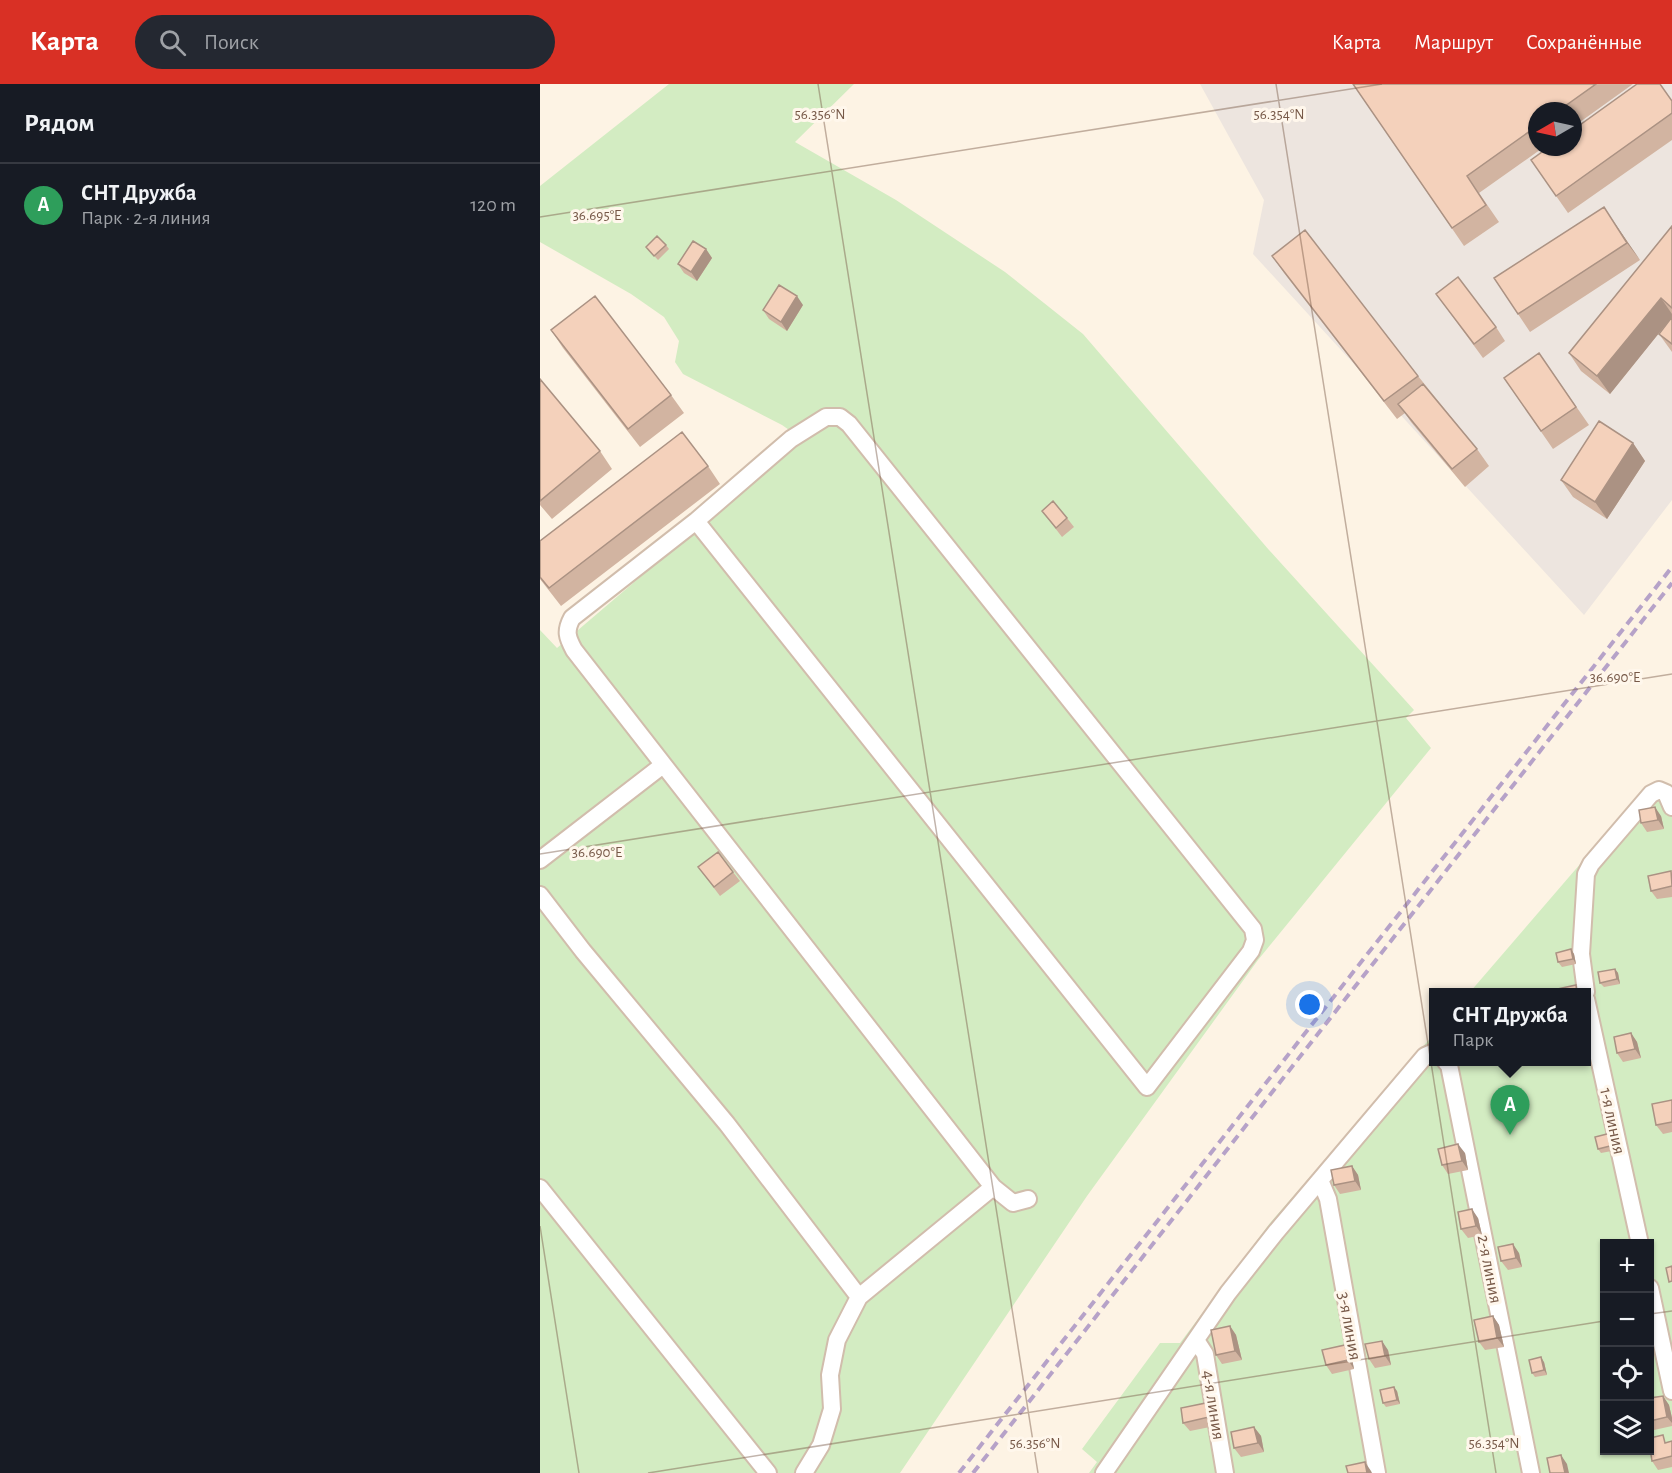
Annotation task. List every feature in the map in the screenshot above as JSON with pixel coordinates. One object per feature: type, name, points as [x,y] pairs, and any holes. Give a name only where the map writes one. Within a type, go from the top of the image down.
[{"type":"street","points":[[696,521],[1147,1087],[1251,951],[1255,940],[1254,929],[849,424],[840,417],[826,417],[791,439],[696,521],[572,618],[567,628],[567,638],[574,650],[993,1187],[1013,1203],[1029,1199]]},
{"type":"street","points":[[540,860],[663,765]]},
{"type":"street","points":[[1585,988],[1581,954],[1586,874],[1591,864],[1651,794],[1659,790],[1666,793],[1671,804]]},
{"type":"street","points":[[540,895],[583,951],[727,1124],[859,1298]]},
{"type":"street","name":"1-я линия","points":[[1591,1017],[1639,1239]]},
{"type":"street","points":[[1104,1473],[1196,1340],[1276,1232],[1425,1056],[1429,1054]]},
{"type":"street","name":"2-я линия","points":[[1448,1066],[1531,1473]]},
{"type":"street","name":"3-я линия","points":[[1320,1180],[1328,1199],[1377,1473]]},
{"type":"street","points":[[804,1473],[821,1445],[832,1409],[830,1375],[837,1340],[859,1298],[993,1187]]},
{"type":"street","points":[[540,1188],[768,1473]]},
{"type":"street","points":[[1651,1293],[1672,1391]]},
{"type":"street","name":"4-я линия","points":[[1196,1340],[1205,1354],[1225,1473]]},
{"type":"shaded area","points":[[1200,84],[1672,84],[1672,500],[1584,615],[1253,254],[1264,200]]},
{"type":"green space","points":[[669,84],[854,84],[795,142],[896,200],[1005,272],[1083,334],[1269,550],[1414,710],[1406,718],[1431,748],[1258,960],[1087,1196],[900,1473],[540,1473],[540,630],[557,648],[802,439],[782,425],[683,374],[675,362],[679,341],[664,317],[631,294],[540,242],[540,186]]},
{"type":"green space","points":[[1655,783],[1672,786],[1672,1473],[1089,1473],[1097,1462],[1082,1449],[1160,1343],[1180,1343],[1270,1223],[1429,1040],[1429,1066],[1591,1066],[1591,988],[1473,988],[1643,791]]},
{"type":"building","points":[[1353,84],[1596,84],[1571,102],[1528,102],[1528,132],[1467,176],[1486,205],[1452,228]]},
{"type":"building","points":[[1637,84],[1660,84],[1672,101],[1672,113],[1556,196],[1531,160],[1537,156],[1582,156],[1582,124]]},
{"type":"building","points":[[1604,207],[1627,243],[1518,314],[1494,278]]},
{"type":"building","points":[[1672,226],[1672,308],[1661,298],[1597,376],[1569,353]]},
{"type":"building","points":[[1305,230],[1418,376],[1384,401],[1272,256]]},
{"type":"building","points":[[657,236],[666,245],[654,256],[646,247]]},
{"type":"building","points":[[693,241],[706,249],[691,272],[678,264]]},
{"type":"building","points":[[1458,277],[1496,327],[1474,344],[1436,294]]},
{"type":"building","points":[[779,285],[797,296],[781,322],[763,310]]},
{"type":"building","points":[[595,296],[671,395],[628,429],[551,330]]},
{"type":"building","points":[[1672,317],[1672,344],[1659,334]]},
{"type":"building","points":[[1539,353],[1576,407],[1541,431],[1504,378]]},
{"type":"building","points":[[540,379],[600,451],[540,501]]},
{"type":"building","points":[[1423,384],[1477,449],[1452,469],[1398,404]]},
{"type":"building","points":[[1599,421],[1633,443],[1595,502],[1561,480]]},
{"type":"building","points":[[682,432],[708,466],[549,588],[540,577],[540,541]]},
{"type":"building","points":[[1053,501],[1067,518],[1056,528],[1042,511]]},
{"type":"building","points":[[1655,807],[1658,820],[1641,823],[1639,810]]},
{"type":"building","points":[[718,852],[733,872],[714,887],[698,867]]},
{"type":"building","points":[[1671,871],[1672,886],[1651,891],[1648,876]]},
{"type":"building","points":[[1571,949],[1573,959],[1558,962],[1556,953]]},
{"type":"building","points":[[1615,969],[1617,979],[1600,983],[1598,972]]},
{"type":"building","points":[[1631,1033],[1635,1049],[1617,1053],[1614,1037]]},
{"type":"building","points":[[1672,1100],[1672,1122],[1656,1125],[1652,1104]]},
{"type":"building","points":[[1611,1133],[1614,1145],[1598,1149],[1595,1137]]},
{"type":"building","points":[[1458,1144],[1462,1161],[1442,1165],[1438,1149]]},
{"type":"building","points":[[1352,1166],[1355,1181],[1334,1185],[1331,1170]]},
{"type":"building","points":[[1472,1209],[1476,1226],[1461,1229],[1458,1212]]},
{"type":"building","points":[[1513,1244],[1516,1258],[1501,1261],[1498,1247]]},
{"type":"building","points":[[1672,1266],[1672,1281],[1669,1282],[1666,1268]]},
{"type":"building","points":[[1493,1316],[1497,1338],[1479,1342],[1474,1320]]},
{"type":"building","points":[[1230,1326],[1235,1351],[1216,1355],[1211,1330]]},
{"type":"building","points":[[1382,1341],[1385,1356],[1369,1359],[1365,1344]]},
{"type":"building","points":[[1345,1345],[1348,1360],[1326,1365],[1322,1350]]},
{"type":"building","points":[[1541,1357],[1544,1370],[1532,1373],[1529,1360]]},
{"type":"building","points":[[1394,1387],[1397,1400],[1383,1403],[1380,1390]]},
{"type":"building","points":[[1663,1396],[1667,1417],[1654,1420],[1654,1397]]},
{"type":"building","points":[[1206,1403],[1209,1417],[1183,1423],[1181,1408]]},
{"type":"building","points":[[1254,1427],[1258,1443],[1234,1448],[1231,1432]]},
{"type":"building","points":[[1663,1435],[1665,1443],[1672,1441],[1672,1456],[1652,1461],[1654,1437]]},
{"type":"building","points":[[1561,1455],[1565,1473],[1550,1473],[1547,1458]]},
{"type":"building","points":[[1365,1462],[1367,1473],[1348,1473],[1346,1466]]},
{"type":"railway","points":[[959,1473],[1672,567]]},
{"type":"railway","points":[[973,1473],[1672,583]]},
{"type":"place","name":"СНТ Дружба","points":[[1510,1135]]}]
